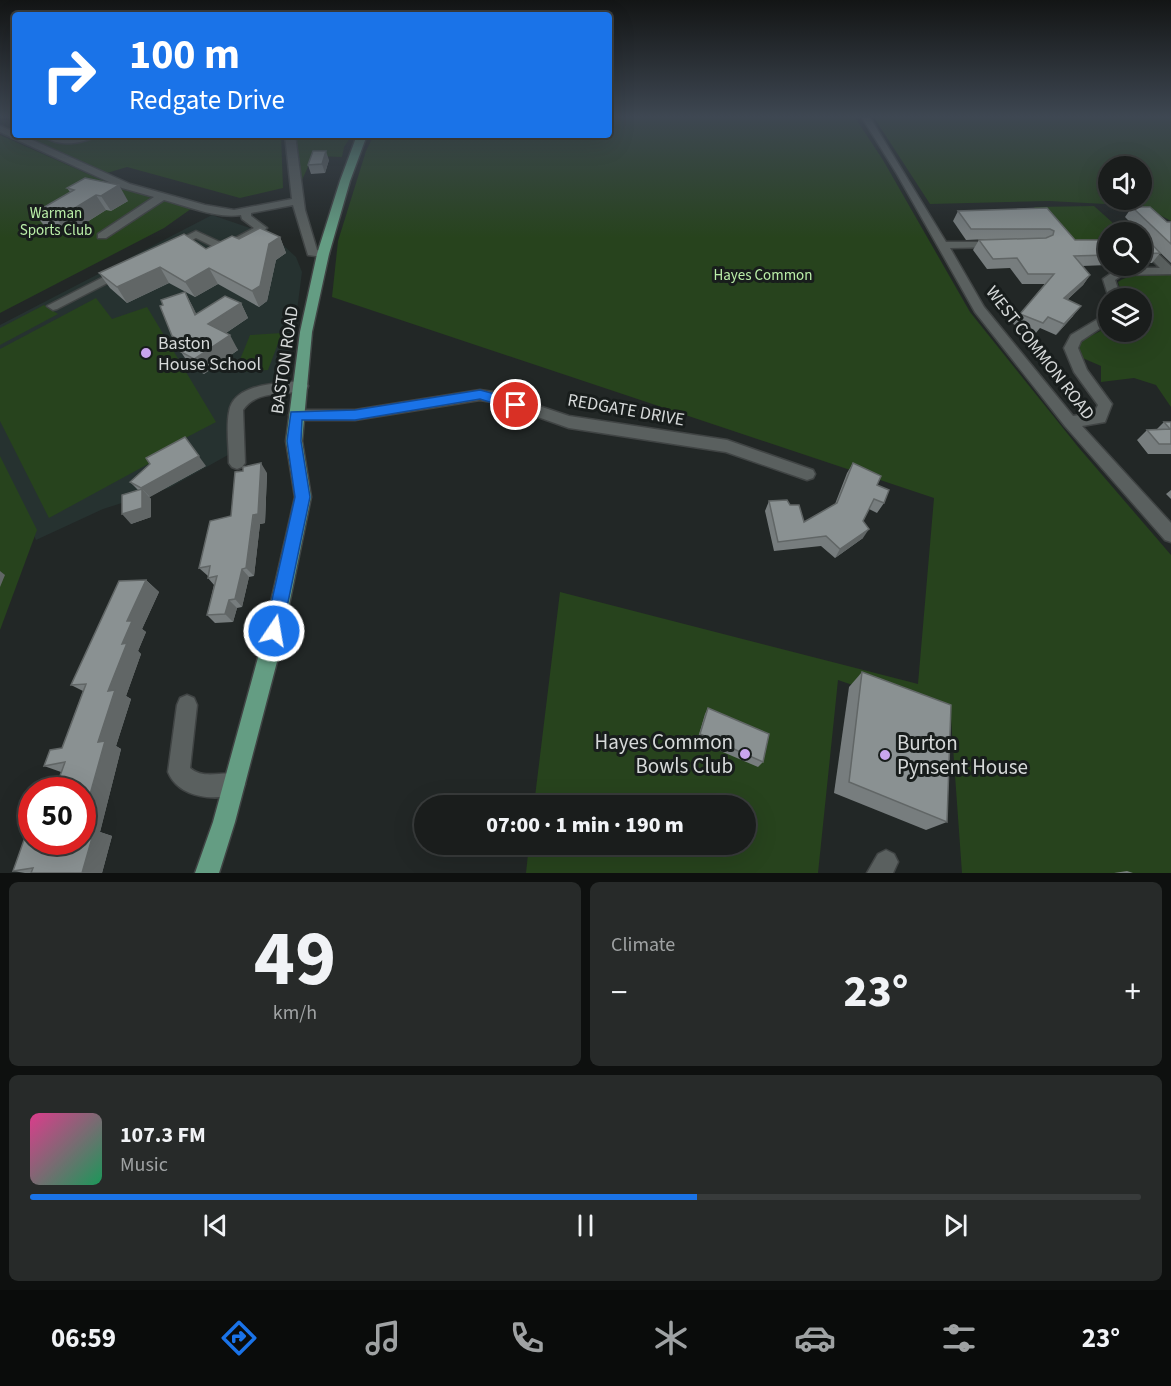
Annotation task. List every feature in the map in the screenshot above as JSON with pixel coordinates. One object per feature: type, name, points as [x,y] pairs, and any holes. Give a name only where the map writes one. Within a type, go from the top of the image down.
[{"type":"main road","name":"BASTON ROAD","points":[[207,873],[269,654],[303,497],[294,441],[306,332],[323,254],[354,157]]},
{"type":"street","points":[[62,157],[126,186],[218,211],[246,212],[297,201]]},
{"type":"street","points":[[292,157],[297,201],[312,253],[323,254]]},
{"type":"street","name":"WEST COMMON ROAD","points":[[891,157],[979,309],[1070,422],[1171,535]]},
{"type":"street","points":[[102,236],[161,197]]},
{"type":"street","points":[[165,250],[196,234],[224,249],[262,228],[246,217],[246,212]]},
{"type":"street","points":[[941,245],[1007,244]]},
{"type":"street","points":[[1152,254],[1170,271]]},
{"type":"street","points":[[53,306],[135,265]]},
{"type":"street","points":[[1112,288],[1109,279],[1119,272],[1170,271]]},
{"type":"street","points":[[1070,422],[1100,418],[1105,404],[1081,372],[1071,348],[1076,338],[1098,324]]},
{"type":"street","points":[[237,463],[236,410],[239,402],[254,394],[301,386]]},
{"type":"street","name":"REDGATE DRIVE","points":[[296,415],[355,415],[480,395],[500,399],[569,422],[727,446],[807,474]]},
{"type":"street","points":[[187,705],[179,772],[194,785],[234,784]]},
{"type":"shaded area","name":"Baston House School","points":[[212,215],[250,228],[283,245],[296,257],[302,272],[288,380],[267,384],[240,395],[229,406],[228,455],[169,488],[103,509],[36,540],[0,458],[0,325]]},
{"type":"green space","name":"Warman Sports Club","points":[[0,157],[49,157],[122,189],[195,206],[164,228],[0,313]]},
{"type":"green space","points":[[71,157],[282,157],[283,188],[240,198],[127,167],[107,173]]},
{"type":"green space","points":[[298,157],[313,157],[301,182]]},
{"type":"green space","name":"Hayes Common","points":[[364,157],[881,157],[970,312],[1079,448],[1171,555],[1171,873],[962,873],[951,719],[838,680],[818,873],[526,873],[528,855],[756,855],[756,795],[535,795],[560,592],[918,684],[934,498],[332,297],[338,241]]},
{"type":"green space","points":[[899,157],[1098,157],[1098,204],[1049,201],[930,204]]},
{"type":"green space","points":[[1152,157],[1171,157],[1171,221],[1150,210]]},
{"type":"green space","points":[[1094,206],[1112,222],[1098,222],[1098,239],[1059,241],[1062,236],[1034,207]]},
{"type":"green space","points":[[1171,275],[1171,407],[1156,385],[1134,378],[1101,382],[1101,366],[1078,356],[1081,341],[1098,332],[1098,342],[1152,342],[1152,288],[1120,288],[1118,282],[1133,276]]},
{"type":"green space","points":[[96,298],[112,319],[147,307],[216,422],[170,446],[172,451],[49,518],[0,421],[0,349]]},
{"type":"green space","points":[[44,305],[58,314],[0,345],[0,328]]},
{"type":"green space","points":[[282,333],[268,370],[235,372],[250,335]]},
{"type":"green space","points":[[0,456],[37,530],[0,630]]},
{"type":"building","points":[[311,157],[324,157],[322,164],[308,165]]},
{"type":"building","points":[[85,178],[119,185],[101,196],[96,195],[57,219],[34,213],[74,190],[67,188]]},
{"type":"building","points":[[1047,208],[1075,240],[1098,240],[1098,255],[1074,256],[1090,275],[1064,298],[1081,306],[1064,324],[1048,317],[1043,323],[1020,314],[1054,274],[1028,274],[1017,258],[993,259],[979,240],[1046,238],[1053,235],[1054,231],[1050,229],[971,229],[958,211]]},
{"type":"building","points":[[1152,209],[1167,222],[1171,222],[1171,244],[1152,226],[1152,222],[1148,222],[1135,210]]},
{"type":"building","points":[[260,228],[280,237],[269,244],[260,286],[252,291],[209,268],[185,282],[160,267],[117,287],[99,273],[184,234],[206,249],[232,236],[239,239]]},
{"type":"building","points":[[1152,244],[1160,253],[1152,253]]},
{"type":"building","points":[[185,292],[195,315],[225,296],[241,303],[208,324],[230,335],[194,359],[181,352],[190,346],[172,336],[160,306],[163,305],[161,300]]},
{"type":"building","points":[[1164,422],[1171,422],[1171,444],[1159,444],[1147,430],[1170,429]]},
{"type":"building","points":[[185,437],[199,456],[141,488],[130,482],[150,464],[146,458]]},
{"type":"building","points":[[261,463],[258,514],[253,515],[246,568],[242,569],[235,599],[229,600],[225,614],[207,615],[217,576],[208,578],[210,566],[199,568],[210,521],[231,516],[235,472],[243,471],[243,467]]},
{"type":"building","points":[[853,463],[881,476],[877,485],[889,490],[884,503],[874,499],[863,521],[869,529],[840,549],[826,536],[778,542],[769,501],[787,500],[790,505],[799,505],[804,522],[837,503]]},
{"type":"building","points":[[142,489],[142,508],[122,514],[122,495]]},
{"type":"building","points":[[146,580],[127,621],[132,621],[122,644],[127,643],[108,691],[115,690],[98,742],[105,741],[95,777],[60,777],[65,762],[44,766],[50,750],[62,748],[86,684],[71,685],[119,581]]},
{"type":"building","name":"Burton Pynsent House","points":[[862,672],[951,705],[947,822],[849,782]]},
{"type":"building","name":"Hayes Common Bowls Club","points":[[708,708],[769,734],[763,762],[700,734]]},
{"type":"building","points":[[19,855],[87,855],[82,873],[31,873],[33,868],[13,871]]},
{"type":"place","name":"Baston House School","points":[[146,353]]},
{"type":"place","name":"Hayes Common Bowls Club","points":[[745,754]]},
{"type":"place","name":"Burton Pynsent House","points":[[885,755]]},
{"type":"route","points":[[274,631],[303,497],[294,441],[296,415],[319,417],[355,415],[480,395],[516,405]]}]
